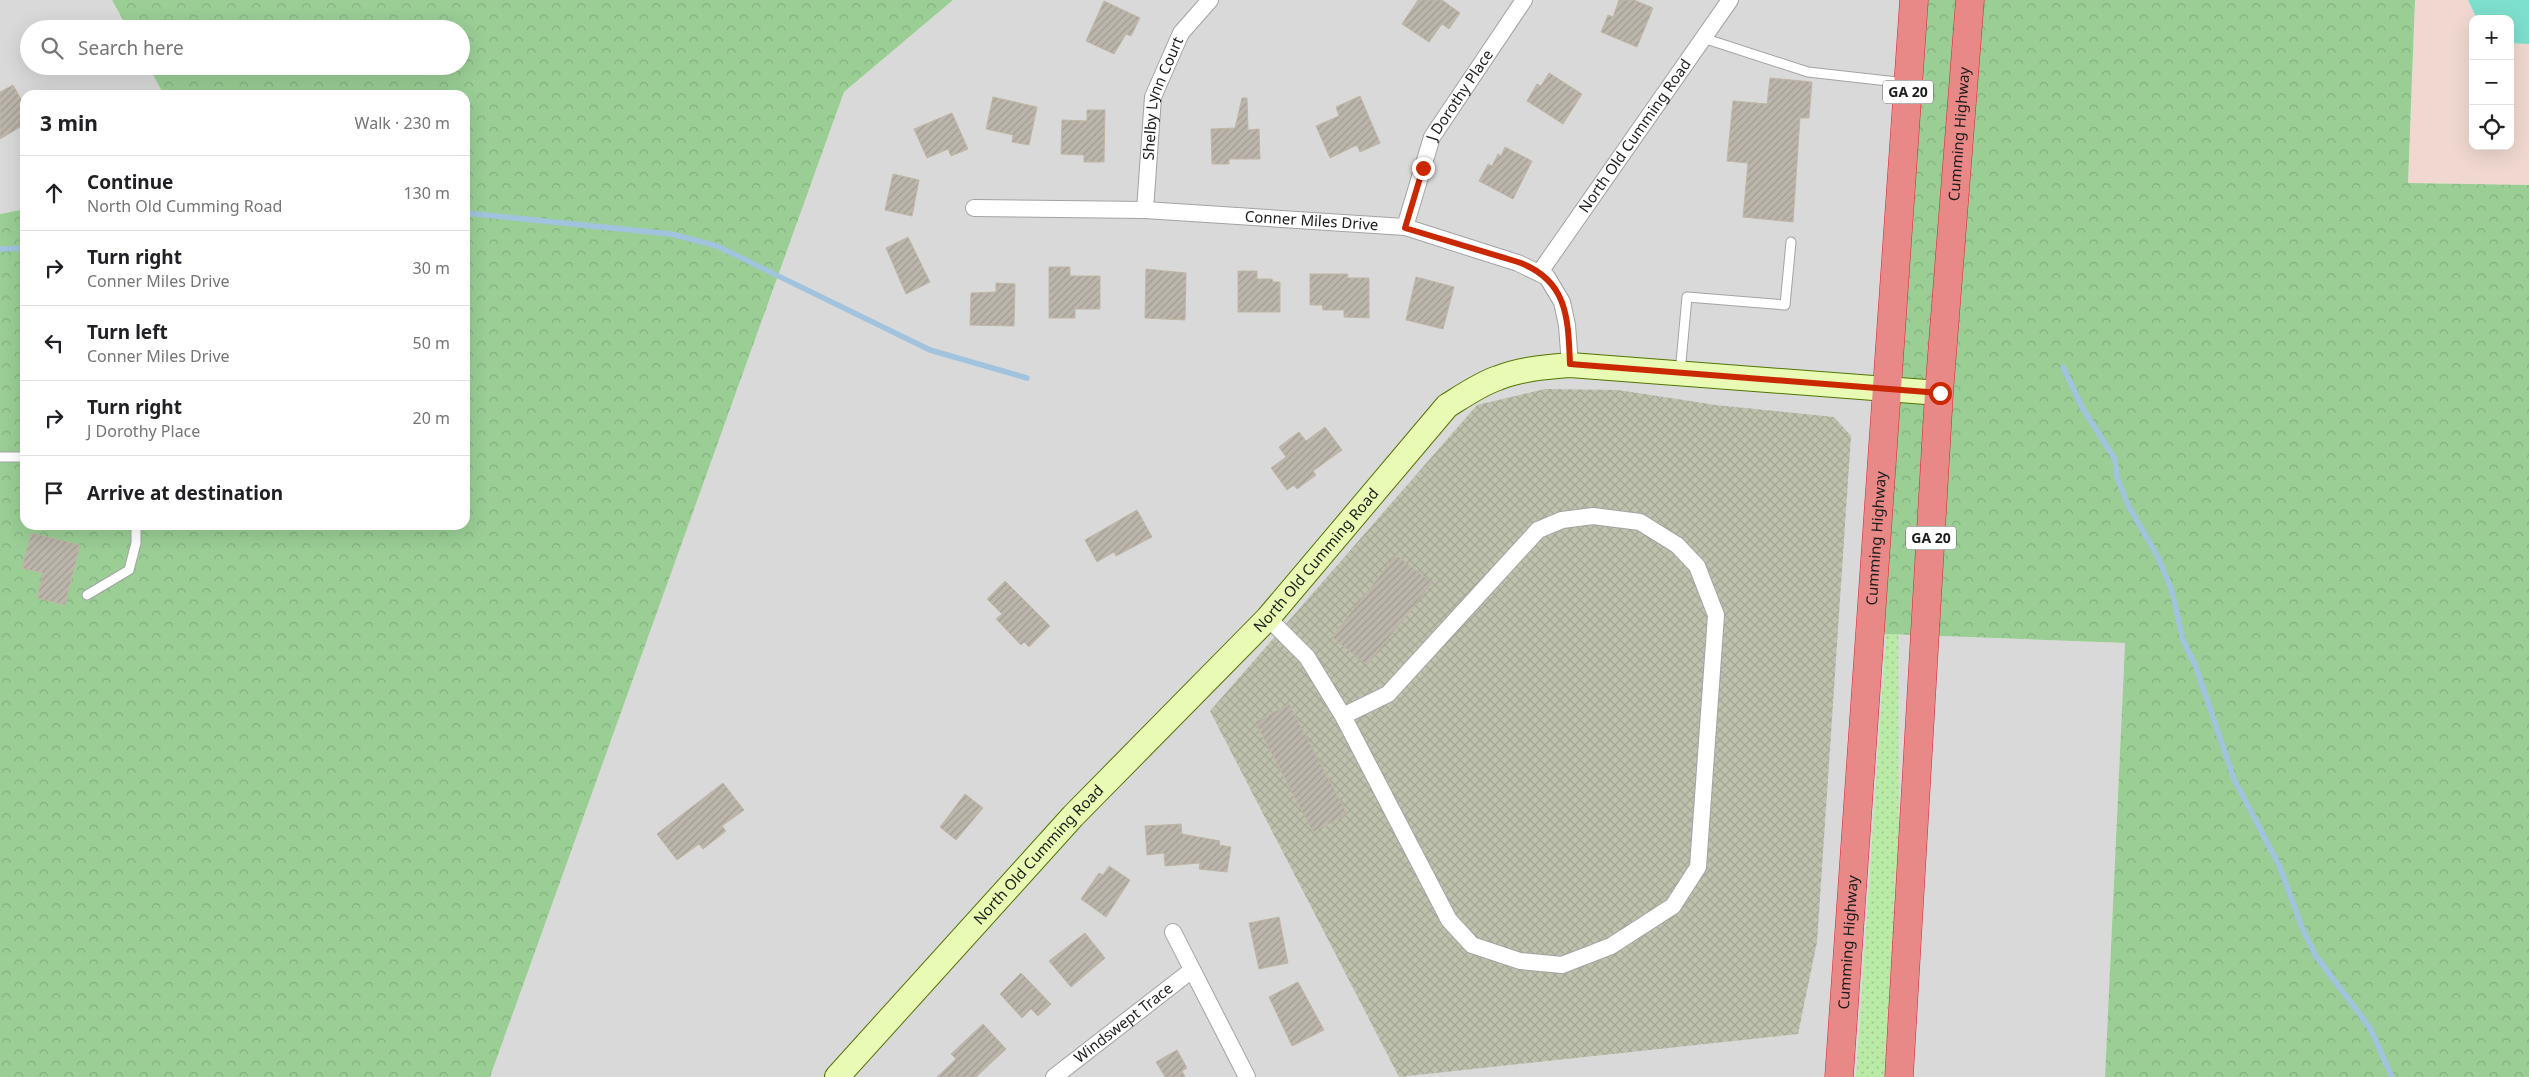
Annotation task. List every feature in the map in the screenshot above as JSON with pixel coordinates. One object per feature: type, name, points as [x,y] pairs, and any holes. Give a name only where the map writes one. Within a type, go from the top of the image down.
[{"type":"highway","name":"Cumming Highway","points":[[1839,1077],[1914,0]]},
{"type":"highway","name":"Cumming Highway","points":[[1899,1077],[1940,393],[1970,0]]},
{"type":"street","name":"Shelby Lynn Court","points":[[1146,210],[1153,97],[1181,33],[1210,0]]},
{"type":"street","name":"J Dorothy Place","points":[[1405,228],[1432,137],[1524,0]]},
{"type":"street","name":"North Old Cumming Road","points":[[1540,272],[1730,0]]},
{"type":"street","name":"Conner Miles Drive","points":[[974,208],[1146,210],[1405,228],[1518,262],[1540,272],[1552,283],[1562,302],[1567,325],[1570,364]]},
{"type":"street","name":"North Old Cumming Road","points":[[837,1077],[1073,816],[1268,618],[1447,406],[1498,378],[1529,370],[1570,364],[1940,393]]},
{"type":"street","points":[[1268,618],[1307,657],[1343,716],[1449,920],[1472,944],[1520,961],[1562,965],[1611,946],[1673,906],[1698,867],[1716,615],[1697,566],[1677,545],[1640,522],[1593,516],[1562,520],[1538,530],[1388,694],[1343,716]]},
{"type":"street","points":[[1173,932],[1247,1077]]},
{"type":"street","name":"Windswept Trace","points":[[1054,1077],[1192,970]]},
{"type":"lane","points":[[1703,38],[1808,72],[1908,83]]},
{"type":"lane","points":[[1680,373],[1687,297],[1785,305],[1791,242]]},
{"type":"lane","points":[[0,457],[20,457]]},
{"type":"lane","points":[[87,595],[129,570],[136,543],[136,530]]},
{"type":"shaded area","points":[[0,0],[112,0],[123,20],[20,20],[20,75],[153,75],[161,90],[20,90],[20,210],[0,214]]},
{"type":"shaded area","points":[[953,0],[1908,0],[1862,633],[2125,643],[2105,1077],[490,1077],[844,92]]},
{"type":"shaded area","points":[[2415,0],[2529,0],[2529,185],[2408,183]]},
{"type":"shaded area","points":[[2468,0],[2529,0],[2529,44],[2514,43],[2514,15],[2475,15]]},
{"type":"shaded area","points":[[1545,389],[1618,390],[1716,405],[1834,417],[1851,436],[1817,942],[1798,1034],[1399,1077],[1210,711],[1477,405]]},
{"type":"green space","points":[[112,0],[953,0],[844,92],[490,1077],[0,1077],[0,214],[20,210],[20,530],[470,530],[470,90],[161,90],[153,75],[470,75],[470,20],[123,20]]},
{"type":"green space","points":[[1908,0],[2415,0],[2408,183],[2529,185],[2529,1077],[2105,1077],[2125,643],[1862,633]]},
{"type":"green space","points":[[1898,456],[1899,956],[1891,1077],[1856,1077]]},
{"type":"building","points":[[1418,0],[1442,0],[1460,13],[1449,29],[1442,24],[1429,42],[1402,24]]},
{"type":"building","points":[[1619,0],[1634,0],[1653,8],[1637,47],[1601,32],[1608,15],[1613,17]]},
{"type":"building","points":[[1104,1],[1140,18],[1131,36],[1126,34],[1114,54],[1086,41]]},
{"type":"building","points":[[1549,73],[1582,94],[1563,124],[1527,101],[1537,84],[1541,86]]},
{"type":"building","points":[[1770,78],[1812,82],[1809,118],[1800,118],[1793,222],[1743,217],[1748,163],[1727,161],[1733,101],[1767,104]]},
{"type":"building","points":[[13,85],[20,97],[20,127],[0,139],[0,92]]},
{"type":"building","points":[[1360,96],[1380,143],[1360,152],[1357,145],[1330,158],[1316,126],[1339,116],[1336,107]]},
{"type":"building","points":[[993,97],[1037,107],[1029,145],[1012,142],[1013,135],[986,129]]},
{"type":"building","points":[[1242,98],[1247,98],[1248,130],[1259,129],[1260,159],[1229,159],[1229,164],[1212,164],[1211,129],[1235,128]]},
{"type":"building","points":[[1087,110],[1105,110],[1104,162],[1084,162],[1084,155],[1061,154],[1062,120],[1087,121]]},
{"type":"building","points":[[952,113],[968,149],[951,156],[948,149],[927,158],[914,129]]},
{"type":"building","points":[[1505,147],[1532,161],[1513,199],[1479,181],[1488,164],[1492,166],[1498,154],[1501,156]]},
{"type":"building","points":[[893,174],[919,180],[912,216],[885,210]]},
{"type":"building","points":[[908,237],[930,282],[906,294],[886,248]]},
{"type":"building","points":[[1049,267],[1070,267],[1070,276],[1100,276],[1100,309],[1075,309],[1075,318],[1049,318]]},
{"type":"building","points":[[1146,269],[1186,273],[1185,320],[1145,318]]},
{"type":"building","points":[[1238,271],[1257,271],[1257,279],[1272,279],[1273,282],[1280,282],[1280,312],[1238,312]]},
{"type":"building","points":[[1310,274],[1348,274],[1347,278],[1369,278],[1369,318],[1344,317],[1344,310],[1323,310],[1322,305],[1310,305]]},
{"type":"building","points":[[1416,277],[1454,287],[1443,329],[1406,320]]},
{"type":"building","points":[[996,283],[1015,284],[1014,326],[970,325],[971,293],[996,292]]},
{"type":"building","points":[[1325,427],[1342,450],[1313,471],[1316,475],[1297,489],[1294,485],[1287,490],[1271,468],[1286,457],[1279,447],[1299,432],[1306,441]]},
{"type":"building","points":[[1137,510],[1152,537],[1116,556],[1114,552],[1097,562],[1085,540]]},
{"type":"building","points":[[31,533],[80,545],[65,605],[37,598],[43,573],[22,568]]},
{"type":"building","points":[[1396,555],[1432,583],[1367,665],[1332,637]]},
{"type":"building","points":[[1005,581],[1050,626],[1029,647],[1024,642],[1021,645],[996,619],[1002,614],[987,599]]},
{"type":"building","points":[[1289,704],[1347,814],[1313,832],[1255,722]]},
{"type":"building","points":[[723,783],[744,810],[722,826],[726,831],[703,849],[699,844],[677,860],[657,834]]},
{"type":"building","points":[[965,794],[983,808],[956,840],[940,827]]},
{"type":"building","points":[[1181,824],[1182,834],[1220,841],[1219,845],[1231,847],[1227,872],[1199,869],[1200,863],[1165,866],[1164,853],[1147,855],[1145,826]]},
{"type":"building","points":[[1109,866],[1130,880],[1106,917],[1081,899],[1099,873],[1103,875]]},
{"type":"building","points":[[1279,917],[1288,963],[1259,969],[1249,923]]},
{"type":"building","points":[[1085,933],[1105,958],[1071,987],[1049,961]]},
{"type":"building","points":[[1021,973],[1051,1004],[1038,1016],[1031,1009],[1022,1018],[1000,994]]},
{"type":"building","points":[[1298,982],[1324,1030],[1292,1046],[1269,997]]},
{"type":"building","points":[[983,1024],[1006,1049],[976,1077],[937,1077],[956,1059],[951,1054]]},
{"type":"building","points":[[1177,1050],[1187,1068],[1182,1071],[1185,1077],[1165,1077],[1156,1062]]},
{"type":"waterway","points":[[470,214],[671,234],[717,246],[930,350],[1027,378]]},
{"type":"waterway","points":[[0,249],[20,248]]},
{"type":"waterway","points":[[2063,367],[2083,409],[2115,459],[2117,477],[2128,505],[2158,557],[2172,591],[2183,640],[2196,667],[2234,779],[2280,867],[2303,930],[2316,956],[2370,1028],[2392,1077]]},
{"type":"route","points":[[1423,168],[1405,228],[1518,262],[1531,267],[1547,277],[1562,302],[1567,325],[1570,364],[1940,393]]}]
